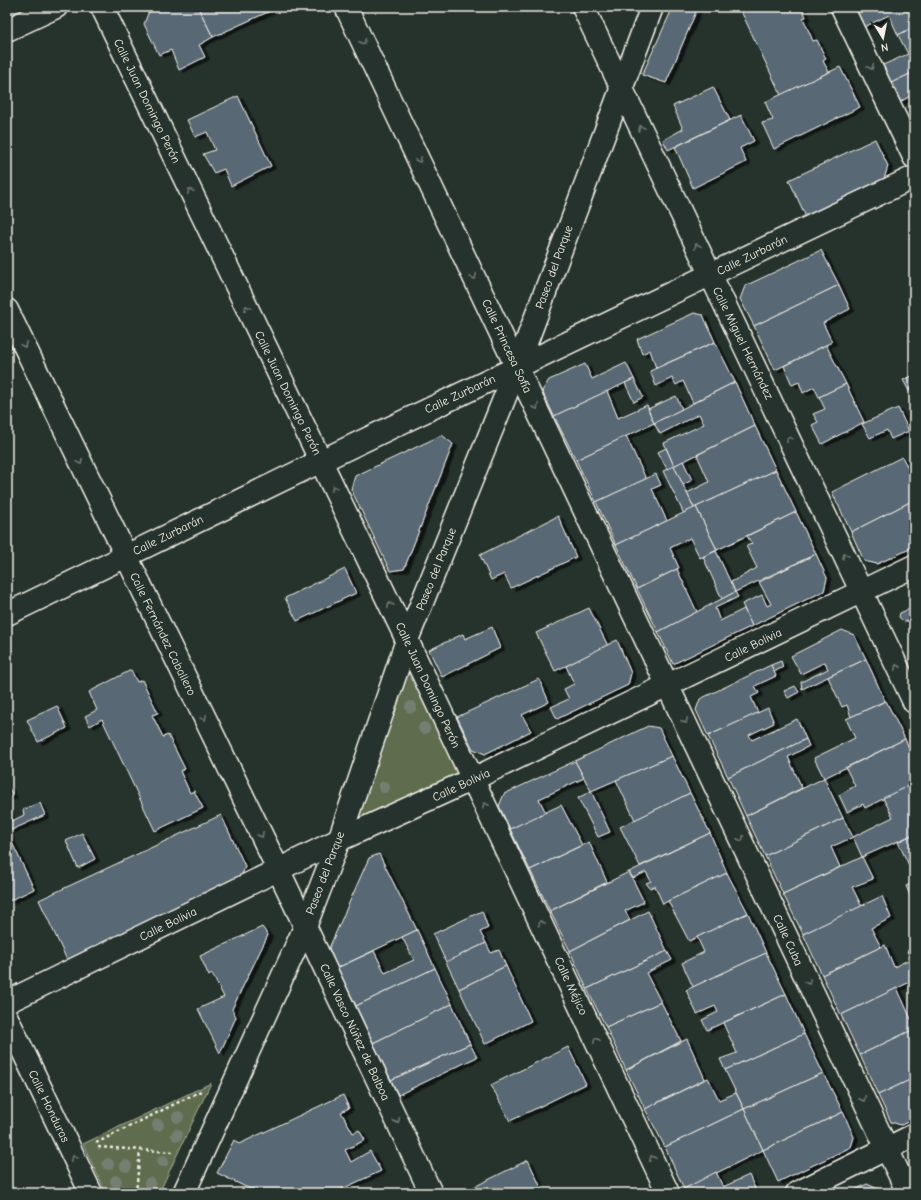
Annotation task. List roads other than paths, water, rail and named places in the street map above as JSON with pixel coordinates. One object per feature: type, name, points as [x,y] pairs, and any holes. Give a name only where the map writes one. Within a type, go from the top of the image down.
[{"type":"street","points":[[7,30],[56,7]]},
{"type":"street","name":"Calle Juan Domingo Perón","points":[[102,7],[473,779]]},
{"type":"street","name":"Calle Princesa Sofía","points":[[346,7],[669,686]]},
{"type":"street","name":"Calle Miguel Hernández","points":[[583,7],[914,702]]},
{"type":"street","name":"Paseo del Parque","points":[[184,1193],[305,927],[339,840],[407,640],[517,367],[621,86],[652,7]]},
{"type":"street","points":[[842,7],[914,157]]},
{"type":"street","name":"Calle Zurbarán","points":[[7,614],[321,461],[914,177]]},
{"type":"street","name":"Calle Fernández Caballero","points":[[7,310],[279,871]]},
{"type":"street","name":"Calle Bolivia","points":[[7,1002],[279,871],[339,840],[473,779],[669,686],[914,566]]},
{"type":"street","name":"Calle Cuba","points":[[669,686],[908,1193]]},
{"type":"street","name":"Calle Méjico","points":[[473,779],[668,1193]]},
{"type":"street","name":"Calle Vasco Núñez de Balboa","points":[[279,871],[431,1193]]},
{"type":"street","name":"Calle Honduras","points":[[7,1018],[81,1151],[91,1193]]},
{"type":"street","points":[[797,1193],[914,1135]]}]
